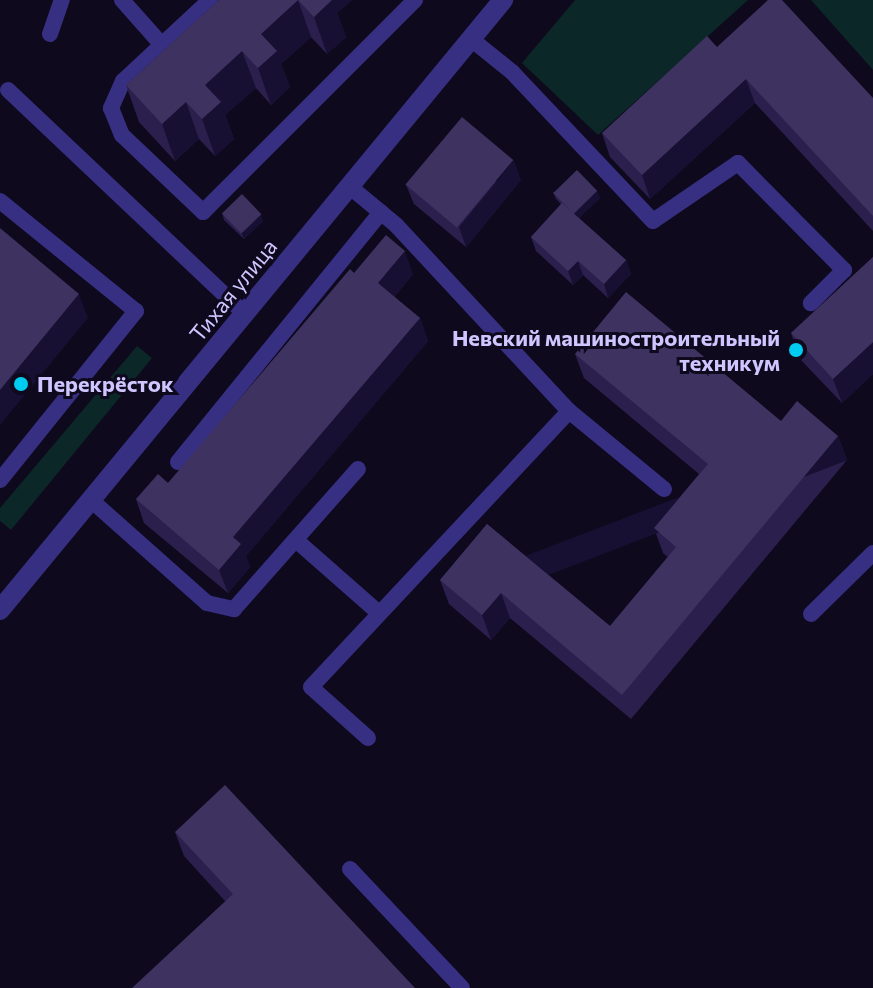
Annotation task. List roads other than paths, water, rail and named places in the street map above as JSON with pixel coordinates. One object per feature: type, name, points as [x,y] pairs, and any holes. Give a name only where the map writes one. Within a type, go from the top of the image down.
[{"type":"street","name":"Тихая улица","points":[[0,610],[503,0]]},
{"type":"lane","points":[[50,34],[62,0]]},
{"type":"lane","points":[[122,0],[162,45]]},
{"type":"lane","points":[[210,0],[123,81],[111,108],[113,122],[203,212],[415,0]]},
{"type":"lane","points":[[471,39],[512,72],[653,221],[738,163],[844,270],[811,303]]},
{"type":"lane","points":[[3,91],[245,314]]},
{"type":"lane","points":[[349,186],[381,212],[569,411],[664,489]]},
{"type":"lane","points":[[0,201],[136,311],[0,479]]},
{"type":"lane","points":[[178,462],[381,212]]},
{"type":"lane","points":[[368,738],[311,687],[569,411]]},
{"type":"lane","points":[[91,500],[220,609],[244,602],[358,469]]},
{"type":"lane","points":[[297,541],[379,613]]},
{"type":"lane","points":[[811,614],[873,553]]},
{"type":"lane","points":[[350,869],[462,988]]},
{"type":"place","name":"Невский машиностроительный техникум","points":[[796,350]]},
{"type":"place","name":"Перекрёсток","points":[[21,384]]}]
